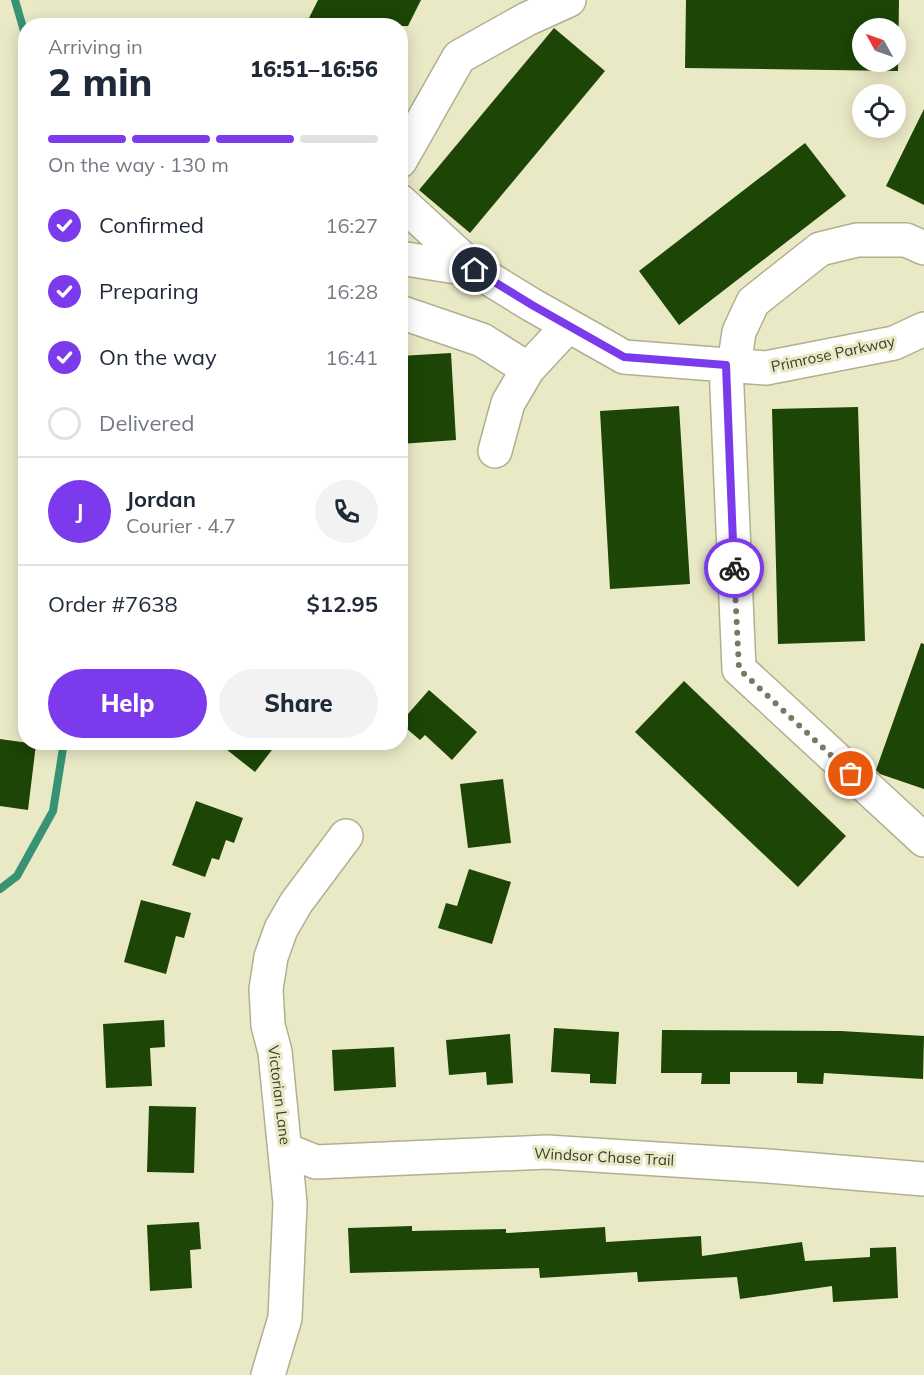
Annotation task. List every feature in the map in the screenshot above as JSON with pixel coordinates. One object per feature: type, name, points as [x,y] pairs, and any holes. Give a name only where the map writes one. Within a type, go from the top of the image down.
[{"type":"street","points":[[408,147],[459,57],[527,19],[569,0]]},
{"type":"street","name":"Primrose Parkway","points":[[408,208],[475,270],[624,357],[766,368],[894,343],[924,329]]},
{"type":"street","points":[[924,248],[906,240],[867,240],[820,249],[753,302],[739,332],[730,365],[739,669],[924,840]]},
{"type":"street","name":"Primrose Parkway","points":[[408,259],[475,270]]},
{"type":"street","points":[[408,315],[482,340],[528,369]]},
{"type":"street","points":[[495,451],[508,403],[528,369],[568,326]]},
{"type":"street","name":"Victorian Lane","points":[[268,1375],[285,1318],[290,1203],[275,1052],[268,1025],[266,989],[271,957],[281,929],[296,903],[346,836]]},
{"type":"street","name":"Windsor Chase Trail","points":[[286,1150],[316,1162],[547,1152],[768,1166],[924,1179]]},
{"type":"building","points":[[318,0],[421,0],[408,26],[408,18],[309,18]]},
{"type":"building","points":[[686,0],[899,0],[899,18],[852,18],[852,70],[685,68]]},
{"type":"building","points":[[554,28],[605,71],[470,233],[419,190]]},
{"type":"building","points":[[924,109],[924,205],[886,186]]},
{"type":"building","points":[[805,143],[846,196],[679,325],[639,271]]},
{"type":"building","points":[[451,353],[456,440],[408,443],[408,356]]},
{"type":"building","points":[[679,406],[690,584],[610,589],[600,411]]},
{"type":"building","points":[[858,407],[865,641],[778,644],[772,409]]},
{"type":"building","points":[[921,643],[924,644],[924,789],[880,774],[876,770]]},
{"type":"building","points":[[684,681],[846,836],[798,887],[635,732]]},
{"type":"building","points":[[429,690],[477,732],[452,760],[425,735],[420,740],[408,730],[408,714]]},
{"type":"building","points":[[0,739],[18,742],[18,750],[35,750],[28,810],[0,806]]},
{"type":"building","points":[[227,750],[272,750],[255,772]]},
{"type":"building","points":[[503,779],[511,843],[468,848],[460,784]]},
{"type":"building","points":[[196,801],[243,818],[234,843],[226,840],[219,860],[212,858],[205,877],[172,865]]},
{"type":"building","points":[[469,869],[511,882],[492,944],[438,928],[446,903],[457,906]]},
{"type":"building","points":[[141,900],[191,913],[184,938],[176,936],[166,974],[124,962]]},
{"type":"building","points":[[164,1020],[165,1047],[150,1048],[152,1086],[106,1088],[103,1024]]},
{"type":"building","points":[[554,1028],[619,1032],[616,1084],[590,1083],[590,1074],[551,1072]]},
{"type":"building","points":[[662,1030],[841,1031],[924,1036],[923,1079],[824,1073],[823,1084],[797,1083],[797,1072],[730,1072],[730,1084],[701,1084],[702,1073],[661,1073]]},
{"type":"building","points":[[510,1034],[513,1083],[487,1085],[486,1072],[449,1075],[446,1040]]},
{"type":"building","points":[[394,1047],[396,1087],[334,1091],[332,1050]]},
{"type":"building","points":[[149,1106],[196,1107],[194,1173],[147,1172]]},
{"type":"building","points":[[199,1222],[201,1249],[190,1250],[192,1288],[150,1291],[147,1225]]},
{"type":"building","points":[[412,1226],[412,1231],[506,1229],[506,1233],[605,1227],[606,1242],[701,1236],[702,1256],[802,1242],[805,1261],[870,1257],[870,1248],[896,1247],[898,1298],[833,1302],[832,1286],[740,1299],[737,1277],[638,1282],[637,1272],[540,1278],[539,1268],[350,1273],[348,1228]]},
{"type":"waterway","points":[[15,0],[20,18]]},
{"type":"waterway","points":[[0,889],[17,876],[53,811],[63,750]]},
{"type":"way so far","points":[[734,568],[739,669],[851,774]]},
{"type":"route","points":[[475,270],[624,357],[726,365],[734,568]]}]
